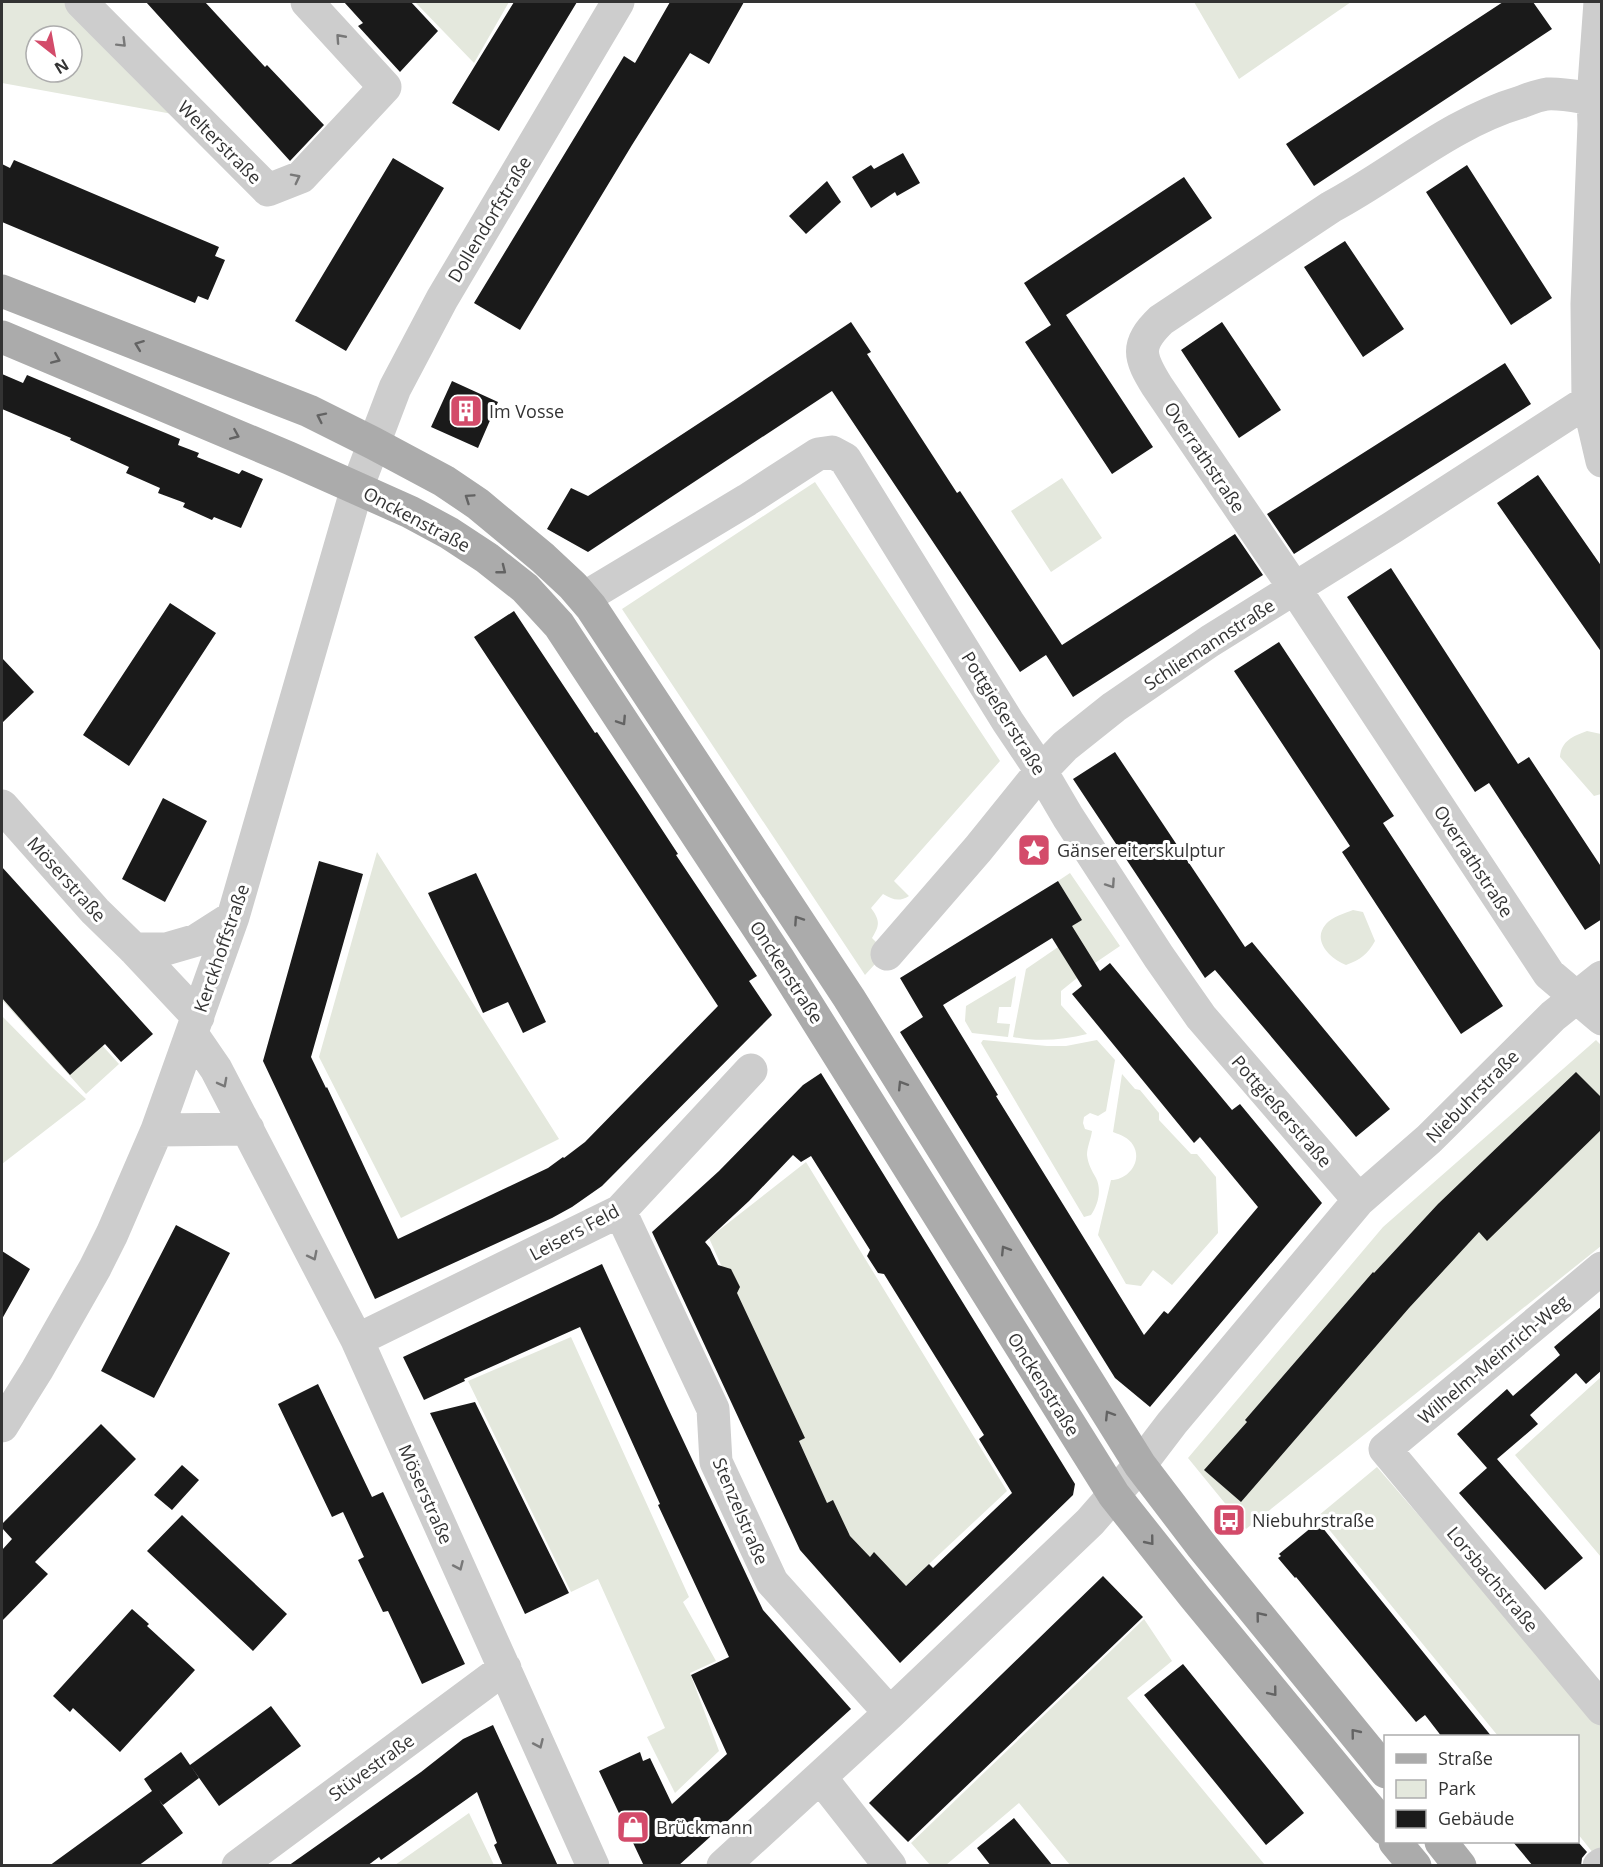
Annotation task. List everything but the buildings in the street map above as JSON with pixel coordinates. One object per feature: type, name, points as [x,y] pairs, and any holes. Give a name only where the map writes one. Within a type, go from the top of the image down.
[{"type":"main road","name":"Onckenstraße","points":[[2,291],[309,411],[373,443],[444,481],[478,504],[543,558],[584,598],[849,998],[1140,1464],[1196,1538],[1384,1770]]},
{"type":"main road","name":"Onckenstraße","points":[[2,337],[141,394],[410,512],[449,533],[487,558],[525,588],[559,625],[778,958],[1114,1495],[1384,1827]]},
{"type":"main road","points":[[1396,1843],[1415,1866]]},
{"type":"main road","points":[[1442,1843],[1460,1866]]},
{"type":"street","name":"Welterstraße","points":[[81,2],[268,190],[301,177],[385,87],[307,2]]},
{"type":"street","name":"Dollendorfstraße","points":[[373,443],[400,376],[442,299],[618,2]]},
{"type":"street","points":[[1600,2],[1593,99],[1587,304],[1588,401],[1602,461]]},
{"type":"street","name":"Overrathstraße","points":[[1593,99],[1547,94],[1501,108],[1456,129],[1331,207],[1161,320],[1148,333],[1143,347],[1145,366],[1549,974],[1602,1019]]},
{"type":"street","name":"Schliemannstraße","points":[[887,954],[978,849],[1041,771],[1065,746],[1121,702],[1210,641],[1588,401]]},
{"type":"street","name":"Kerckhoffstraße","points":[[2,1426],[37,1370],[94,1268],[140,1173],[157,1130],[233,917],[357,488],[373,443]]},
{"type":"street","name":"Pottgießerstraße","points":[[584,598],[747,500],[818,454],[832,452],[845,459],[1008,722],[1158,957],[1201,1017],[1359,1200]]},
{"type":"street","name":"Möserstraße","points":[[2,806],[95,911],[134,949],[195,1026],[357,1340],[593,1866]]},
{"type":"street","points":[[134,949],[166,949],[196,940],[233,917]]},
{"type":"street","name":"Niebuhrstraße","points":[[723,1866],[821,1778],[1082,1529],[1114,1495],[1359,1200],[1429,1139],[1553,1016],[1602,977]]},
{"type":"street","name":"Leisers Feld","points":[[357,1340],[620,1211],[752,1070]]},
{"type":"street","points":[[157,1130],[248,1129]]},
{"type":"street","name":"Stenzelstraße","points":[[620,1211],[713,1409],[716,1462],[772,1582],[890,1713]]},
{"type":"street","name":"Wilhelm-Meinrich-Weg","points":[[1385,1449],[1602,1268]]},
{"type":"street","name":"Lorsbachstraße","points":[[1385,1449],[1602,1709]]},
{"type":"street","name":"Stüvestraße","points":[[238,1866],[505,1668]]},
{"type":"street","points":[[821,1778],[890,1866]]},
{"type":"green space","points":[[2,2],[75,2],[189,117],[2,83]]},
{"type":"green space","points":[[415,2],[509,2],[474,63]]},
{"type":"green space","points":[[1194,2],[1351,2],[1239,79]]},
{"type":"green space","points":[[1062,478],[1102,538],[1051,572],[1011,511]]},
{"type":"green space","points":[[815,482],[1000,761],[894,881],[909,896],[896,900],[883,894],[871,908],[878,923],[872,938],[886,952],[865,975],[622,609]]},
{"type":"green space","points":[[1587,731],[1601,734],[1601,794],[1594,796],[1560,757],[1565,743]]},
{"type":"green space","points":[[377,852],[559,1139],[401,1218],[319,1057]]},
{"type":"green space","points":[[1070,873],[1120,946],[1095,963],[1066,929],[1081,919],[1058,881]]},
{"type":"green space","points":[[1353,910],[1363,912],[1375,941],[1363,956],[1346,965],[1329,954],[1321,937],[1326,924]]},
{"type":"green space","points":[[2,935],[119,1064],[86,1094],[2,1000]]},
{"type":"green space","points":[[1064,943],[1077,978],[1061,991],[1061,1005],[1087,1034],[1050,1040],[1013,1037],[1026,969]]},
{"type":"green space","points":[[1016,976],[1011,1007],[999,1007],[997,1023],[1010,1024],[1008,1037],[972,1033],[965,1021],[966,1006]]},
{"type":"green space","points":[[2,1016],[86,1099],[2,1164]]},
{"type":"green space","points":[[983,1040],[1066,1046],[1097,1040],[1115,1060],[1106,1111],[1098,1116],[1090,1113],[1084,1117],[1083,1123],[1085,1129],[1092,1131],[1087,1155],[1099,1187],[1096,1207],[1091,1215],[1084,1217],[981,1043]]},
{"type":"green space","points":[[1596,1040],[1602,1046],[1601,1246],[1246,1529],[1188,1458],[1383,1227]]},
{"type":"green space","points":[[1122,1074],[1135,1089],[1140,1090],[1159,1113],[1159,1120],[1191,1154],[1197,1154],[1216,1177],[1218,1233],[1172,1285],[1153,1270],[1141,1286],[1126,1284],[1098,1235],[1111,1180],[1128,1173],[1136,1157],[1136,1151],[1131,1143],[1113,1132]]},
{"type":"green space","points":[[806,1162],[1007,1491],[898,1593],[837,1526],[709,1238]]},
{"type":"green space","points":[[571,1337],[689,1597],[683,1602],[716,1661],[690,1673],[719,1751],[675,1793],[647,1737],[665,1728],[598,1579],[571,1592],[468,1381]]},
{"type":"green space","points":[[1601,1377],[1601,1557],[1515,1455]]},
{"type":"green space","points":[[1377,1467],[1601,1726],[1601,1855],[1597,1858],[1579,1835],[1579,1735],[1497,1735],[1318,1516]]},
{"type":"green space","points":[[1144,1619],[1172,1661],[1127,1698],[1265,1865],[1070,1865],[1019,1803],[946,1865],[930,1865],[911,1843]]},
{"type":"green space","points":[[469,1813],[494,1865],[395,1865]]},
{"type":"place","name":"Im Vosse","points":[[466,411]]},
{"type":"place","name":"Gänsereiterskulptur","points":[[1034,850]]},
{"type":"place","name":"Niebuhrstraße","points":[[1229,1520]]},
{"type":"place","name":"Brückmann","points":[[633,1827]]}]
